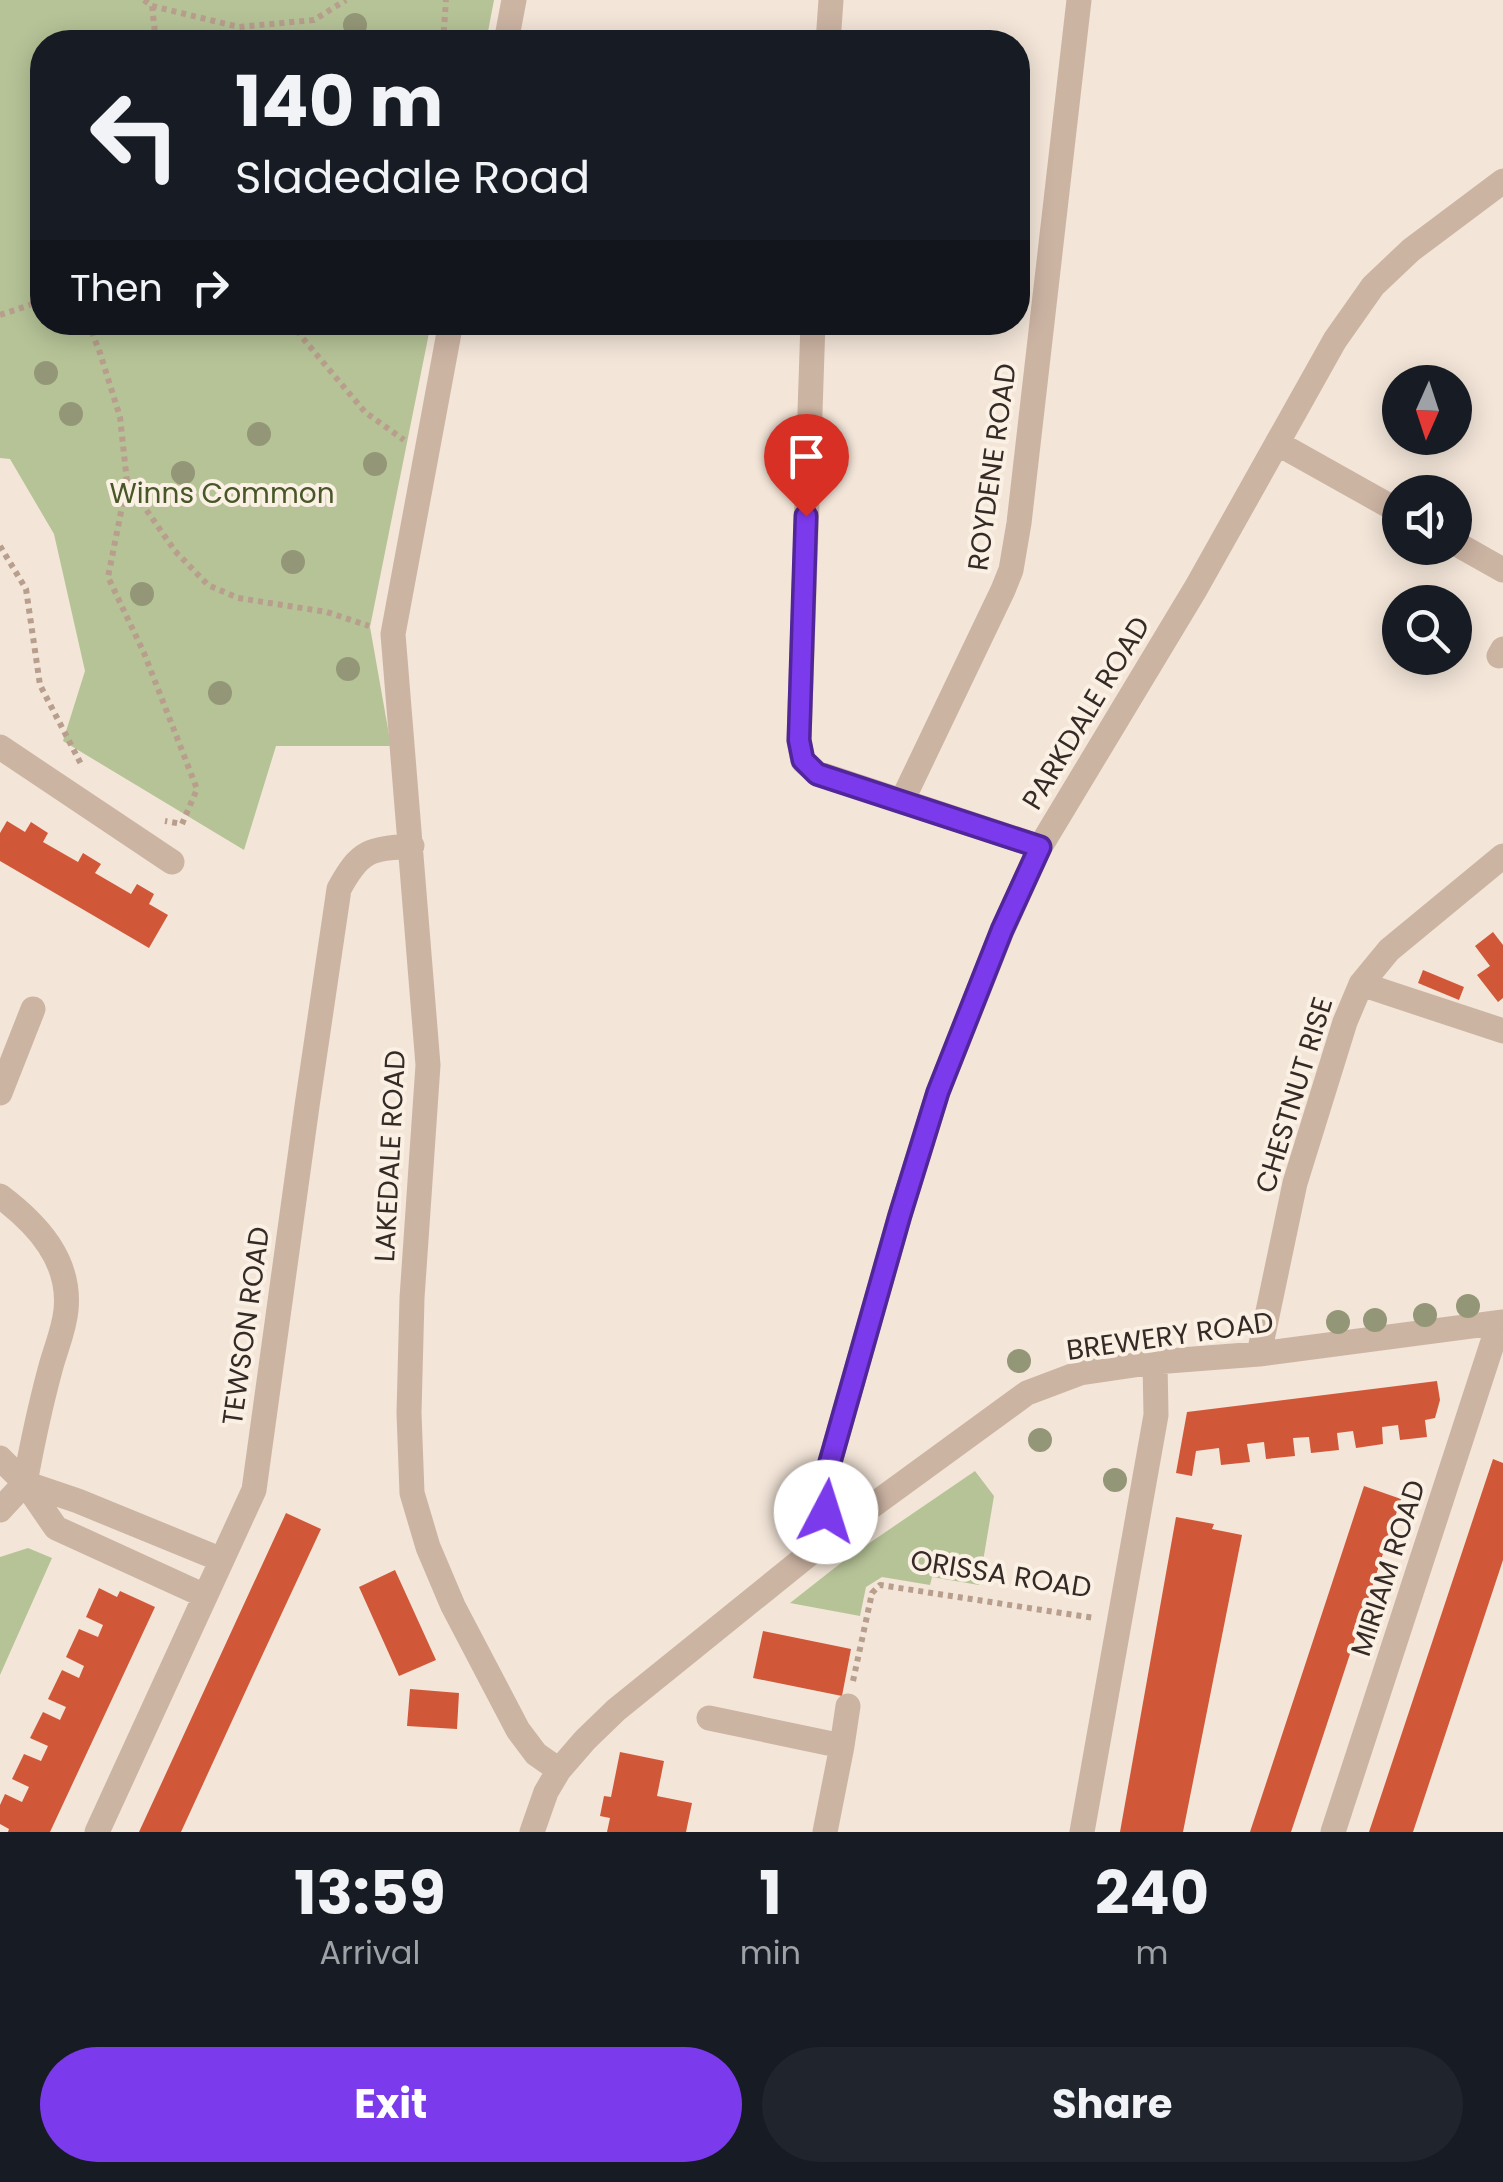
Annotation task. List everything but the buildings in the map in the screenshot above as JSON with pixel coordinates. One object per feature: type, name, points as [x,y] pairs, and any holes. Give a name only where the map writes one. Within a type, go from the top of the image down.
[{"type":"street","points":[[508,30],[514,0]]},
{"type":"street","points":[[829,30],[831,0]]},
{"type":"street","name":"ROYDENE ROAD","points":[[902,801],[1011,570],[1079,0]]},
{"type":"street","name":"PARKDALE ROAD","points":[[839,1530],[826,1512],[823,1498],[900,1215],[938,1092],[1002,930],[1040,847],[1196,588],[1335,340],[1373,286],[1411,250],[1503,182]]},
{"type":"street","name":"LAKEDALE ROAD","points":[[448,335],[393,634],[428,1065],[412,1298],[412,1493],[428,1547],[447,1591],[512,1718],[536,1754],[559,1770]]},
{"type":"street","points":[[814,335],[799,740],[803,760],[817,774],[1040,847]]},
{"type":"street","points":[[1277,443],[1382,502]]},
{"type":"street","points":[[1472,553],[1503,570]]},
{"type":"street","points":[[0,748],[172,862]]},
{"type":"street","name":"TEWSON ROAD","points":[[97,1832],[254,1490],[339,889],[352,864],[375,849],[412,846]]},
{"type":"street","name":"CHESTNUT RISE","points":[[1259,1354],[1295,1183],[1345,1022],[1361,984],[1389,950],[1503,856]]},
{"type":"street","points":[[1361,984],[1503,1031]]},
{"type":"street","points":[[0,1093],[33,1009]]},
{"type":"street","points":[[0,1196],[39,1230],[56,1254],[65,1282],[66,1310],[34,1432],[25,1483],[0,1510]]},
{"type":"street","name":"BREWERY ROAD","points":[[559,1770],[616,1710],[839,1530],[1027,1393],[1080,1374],[1155,1362],[1259,1354],[1501,1322]]},
{"type":"street","name":"MIRIAM ROAD","points":[[1333,1832],[1501,1322]]},
{"type":"street","name":"ORISSA ROAD","points":[[1082,1832],[1156,1416],[1155,1362]]},
{"type":"street","points":[[0,1458],[25,1483],[56,1528],[205,1596]]},
{"type":"street","points":[[25,1483],[222,1560]]},
{"type":"street","points":[[825,1832],[848,1706]]},
{"type":"street","points":[[709,1718],[842,1746]]},
{"type":"street","points":[[532,1832],[546,1792],[559,1770]]},
{"type":"path","points":[[144,0],[152,6],[239,27],[314,20],[346,0]]},
{"type":"path","points":[[444,30],[446,0]]},
{"type":"path","points":[[152,6],[155,30]]},
{"type":"path","points":[[0,328],[0,315],[30,305]]},
{"type":"path","points":[[93,335],[120,417],[127,482],[108,577],[144,653],[197,789],[182,824],[164,821]]},
{"type":"path","points":[[300,335],[365,412],[425,455]]},
{"type":"path","points":[[127,482],[175,551],[208,585],[238,598],[327,612],[393,634]]},
{"type":"path","points":[[0,546],[26,589],[40,685],[81,766],[94,776]]},
{"type":"path","name":"ORISSA ROAD","points":[[848,1706],[872,1593],[880,1585],[1120,1622]]},
{"type":"green space","name":"Winns Common","points":[[0,0],[494,0],[488,30],[30,30],[30,335],[429,335],[370,627],[391,746],[276,746],[244,850],[63,741],[85,671],[54,534],[10,459],[0,458]]},
{"type":"green space","points":[[975,1471],[994,1496],[979,1585],[932,1577],[930,1585],[882,1577],[866,1587],[860,1616],[790,1603],[846,1559]]},
{"type":"green space","points":[[28,1548],[52,1558],[0,1675],[0,1557]]},
{"type":"route","points":[[806,516],[799,740],[803,760],[817,774],[1040,847],[1002,930],[938,1092],[830,1462],[823,1498],[826,1512]]}]
